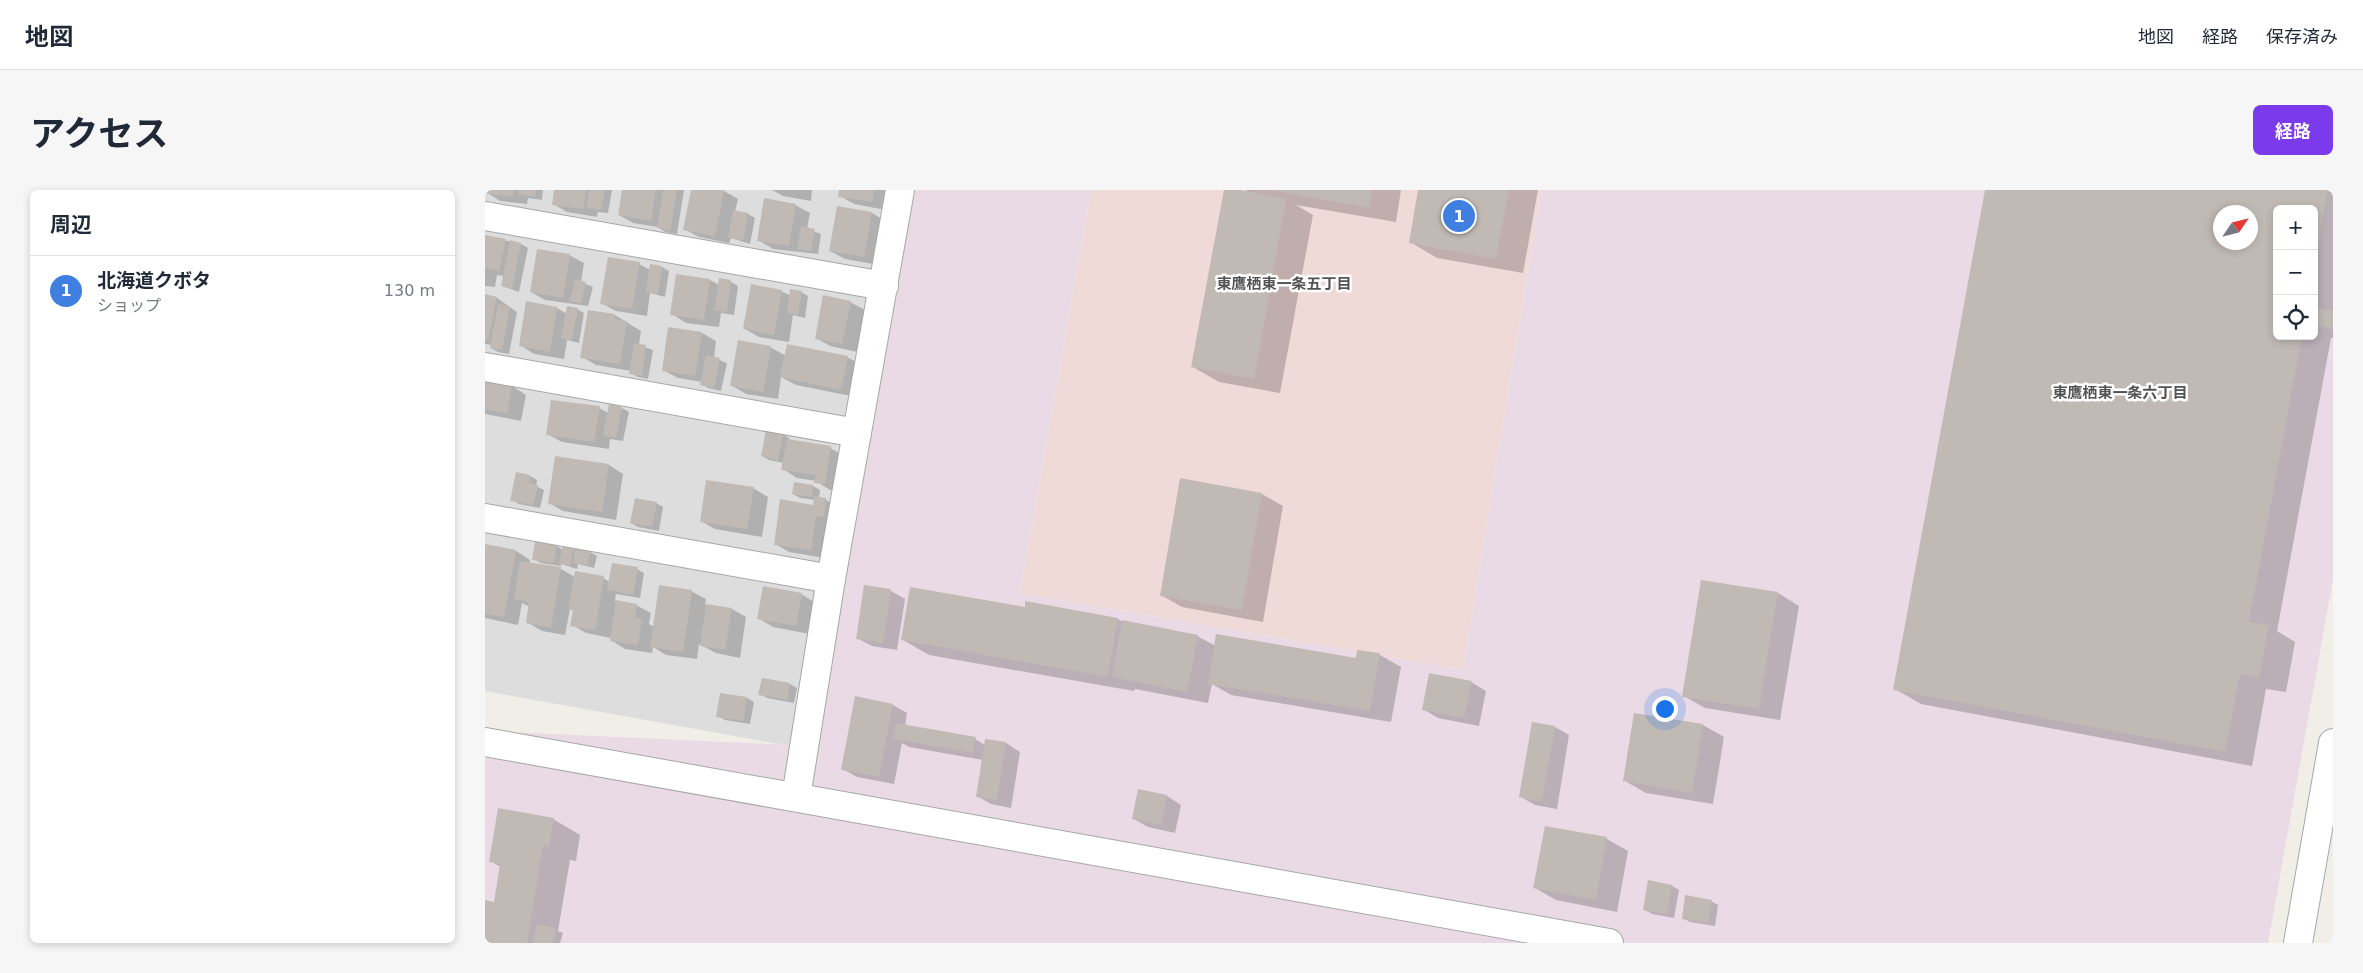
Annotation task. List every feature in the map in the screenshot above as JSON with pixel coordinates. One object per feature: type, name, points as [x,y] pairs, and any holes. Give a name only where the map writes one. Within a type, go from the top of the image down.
[{"type":"street","points":[[796,797],[831,579],[900,190]]},
{"type":"street","points":[[485,216],[884,286]]},
{"type":"street","points":[[485,366],[857,433]]},
{"type":"street","points":[[485,518],[831,579]]},
{"type":"street","points":[[485,742],[1609,943]]},
{"type":"street","points":[[2298,943],[2333,743]]},
{"type":"shaded area","points":[[485,190],[884,190],[790,746],[485,691]]},
{"type":"shaded area","points":[[884,190],[1091,190],[1020,593],[1463,670],[1541,190],[2333,190],[2333,579],[2268,943],[485,943],[485,731],[790,745]]},
{"type":"shaded area","points":[[1091,190],[1541,190],[1463,670],[1020,593]]},
{"type":"building","points":[[485,190],[514,190],[513,197],[485,193]]},
{"type":"building","points":[[519,190],[536,190],[535,197],[518,194]]},
{"type":"building","points":[[554,190],[586,190],[583,209],[552,205]]},
{"type":"building","points":[[589,190],[605,190],[601,210],[587,208]]},
{"type":"building","points":[[622,190],[656,190],[651,221],[618,215]]},
{"type":"building","points":[[663,190],[677,190],[670,231],[657,228]]},
{"type":"building","points":[[691,190],[724,190],[715,236],[683,230]]},
{"type":"building","points":[[839,190],[874,190],[872,202],[838,197]]},
{"type":"building","points":[[1224,190],[1240,190],[1286,199],[1254,379],[1191,367]]},
{"type":"building","points":[[1271,190],[1372,190],[1369,208]]},
{"type":"building","points":[[1418,190],[1509,190],[1496,259],[1409,243]]},
{"type":"building","points":[[1985,190],[2328,190],[2318,245],[2318,205],[2273,205],[2273,340],[2301,340],[2249,622],[2269,625],[2259,678],[2240,674],[2225,752],[1893,690]]},
{"type":"building","points":[[764,198],[796,204],[789,246],[757,241]]},
{"type":"building","points":[[837,206],[872,212],[864,257],[829,251]]},
{"type":"building","points":[[733,210],[748,213],[743,240],[728,238]]},
{"type":"building","points":[[801,226],[815,229],[811,251],[797,249]]},
{"type":"building","points":[[485,235],[506,239],[499,271],[485,268]]},
{"type":"building","points":[[510,240],[521,243],[512,289],[501,286]]},
{"type":"building","points":[[537,249],[570,254],[563,298],[530,292]]},
{"type":"building","points":[[608,257],[640,262],[632,309],[600,304]]},
{"type":"building","points":[[650,264],[662,266],[658,294],[646,292]]},
{"type":"building","points":[[676,274],[710,279],[704,320],[670,315]]},
{"type":"building","points":[[719,278],[731,280],[727,312],[714,310]]},
{"type":"building","points":[[575,279],[586,282],[581,303],[570,301]]},
{"type":"building","points":[[751,284],[782,290],[774,335],[743,329]]},
{"type":"building","points":[[790,289],[802,291],[798,315],[787,313]]},
{"type":"building","points":[[485,294],[497,297],[488,340],[485,340]]},
{"type":"building","points":[[823,295],[851,301],[842,344],[815,339]]},
{"type":"building","points":[[526,301],[557,307],[550,352],[519,346]]},
{"type":"building","points":[[498,304],[510,307],[502,350],[490,348]]},
{"type":"building","points":[[567,306],[578,308],[572,340],[561,338]]},
{"type":"building","points":[[2318,309],[2333,311],[2333,329],[2318,326]]},
{"type":"building","points":[[588,310],[615,314],[615,319],[627,321],[620,364],[580,358]]},
{"type":"building","points":[[668,327],[702,332],[695,376],[662,371]]},
{"type":"building","points":[[738,340],[771,346],[763,392],[730,386]]},
{"type":"building","points":[[634,343],[646,345],[642,376],[629,374]]},
{"type":"building","points":[[787,344],[848,356],[841,390],[780,377]]},
{"type":"building","points":[[706,355],[720,358],[714,388],[700,385]]},
{"type":"building","points":[[485,380],[512,385],[507,414],[485,409]]},
{"type":"building","points":[[551,400],[600,406],[594,442],[546,435]]},
{"type":"building","points":[[609,404],[622,407],[616,438],[603,435]]},
{"type":"building","points":[[766,430],[783,433],[778,460],[761,456]]},
{"type":"building","points":[[787,439],[831,446],[825,484],[814,483],[816,475],[781,470]]},
{"type":"building","points":[[555,456],[609,464],[602,512],[548,504]]},
{"type":"building","points":[[516,472],[530,475],[529,483],[538,485],[533,505],[510,501]]},
{"type":"building","points":[[1180,478],[1262,493],[1242,610],[1160,596]]},
{"type":"building","points":[[706,480],[754,487],[747,529],[700,522]]},
{"type":"building","points":[[794,482],[813,485],[812,497],[792,494]]},
{"type":"building","points":[[814,496],[826,498],[824,517],[816,516],[811,550],[774,545],[780,499],[813,505]]},
{"type":"building","points":[[635,498],[657,502],[652,527],[630,523]]},
{"type":"building","points":[[535,541],[557,545],[554,563],[532,560]]},
{"type":"building","points":[[485,544],[516,550],[504,617],[485,614]]},
{"type":"building","points":[[563,545],[573,547],[570,566],[559,564]]},
{"type":"building","points":[[575,548],[590,551],[588,565],[573,563]]},
{"type":"building","points":[[520,561],[561,567],[551,628],[526,623],[529,602],[514,599]]},
{"type":"building","points":[[612,563],[638,567],[633,595],[607,590]]},
{"type":"building","points":[[575,571],[604,576],[595,630],[570,626],[573,610],[568,609]]},
{"type":"building","points":[[1701,580],[1778,592],[1759,709],[1682,697]]},
{"type":"building","points":[[659,585],[692,590],[683,652],[650,647]]},
{"type":"building","points":[[864,585],[891,589],[883,643],[856,639]]},
{"type":"building","points":[[763,586],[802,593],[796,626],[757,619]]},
{"type":"building","points":[[910,587],[1025,607],[1025,601],[1118,618],[1108,677],[901,640]]},
{"type":"building","points":[[616,600],[637,604],[635,617],[642,619],[638,645],[610,641]]},
{"type":"building","points":[[706,604],[732,608],[725,650],[700,646]]},
{"type":"building","points":[[1122,620],[1198,635],[1187,692],[1112,677]]},
{"type":"building","points":[[1216,634],[1356,658],[1357,650],[1380,653],[1370,711],[1208,684]]},
{"type":"building","points":[[1429,673],[1472,681],[1464,718],[1422,710]]},
{"type":"building","points":[[762,678],[790,683],[787,700],[758,695]]},
{"type":"building","points":[[720,693],[747,697],[743,721],[716,717]]},
{"type":"building","points":[[855,696],[893,704],[879,777],[841,770]]},
{"type":"building","points":[[1634,713],[1703,724],[1692,793],[1623,781]]},
{"type":"building","points":[[1532,722],[1555,726],[1542,802],[1519,797]]},
{"type":"building","points":[[896,723],[976,737],[973,753],[893,739]]},
{"type":"building","points":[[985,739],[1006,742],[997,800],[976,797]]},
{"type":"building","points":[[1138,789],[1167,795],[1161,825],[1132,819]]},
{"type":"building","points":[[498,808],[554,818],[549,846],[543,845],[527,943],[485,943],[485,900],[494,902],[500,864],[489,862]]},
{"type":"building","points":[[1545,826],[1607,837],[1596,900],[1533,888]]},
{"type":"building","points":[[1648,880],[1672,885],[1667,914],[1643,910]]},
{"type":"building","points":[[1685,895],[1712,900],[1708,923],[1682,919]]},
{"type":"building","points":[[537,924],[556,928],[553,943],[533,943]]},
{"type":"place","name":"北海道クボタ","points":[[1459,216]]},
{"type":"district","name":"東鷹栖東一条五丁目","points":[[1284,284]]},
{"type":"district","name":"東鷹栖東一条六丁目","points":[[2120,393]]}]
